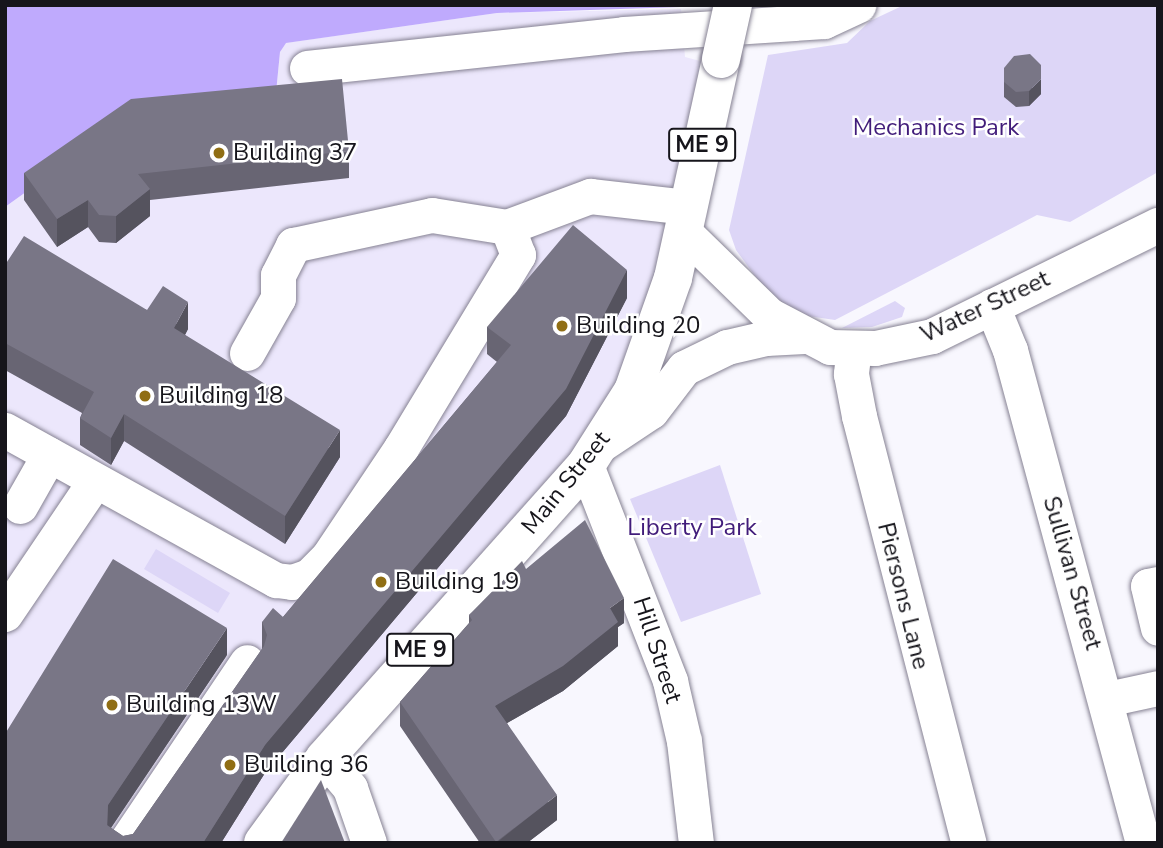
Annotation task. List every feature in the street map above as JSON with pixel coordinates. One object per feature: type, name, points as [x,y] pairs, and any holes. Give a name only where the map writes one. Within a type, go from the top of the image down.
[{"type":"main road","name":"Main Street","points":[[263,843],[325,758],[593,455],[646,361],[686,219],[733,5]]},
{"type":"street","points":[[307,68],[624,34],[824,21],[858,5]]},
{"type":"street","points":[[247,353],[278,298],[278,275],[293,245],[432,215],[507,227],[590,196],[686,219],[752,301],[804,336]]},
{"type":"street","name":"Water Street","points":[[804,336],[830,347],[854,348],[875,348],[932,336],[1158,225]]},
{"type":"street","points":[[5,430],[276,580],[292,582],[309,576],[328,557],[401,448],[518,255],[507,227]]},
{"type":"street","name":"Sullivan Street","points":[[992,306],[1010,349],[1107,699],[1143,843]]},
{"type":"street","points":[[593,455],[651,411],[684,368],[727,347],[766,338],[804,336]]},
{"type":"street","name":"Piersons Lane","points":[[854,348],[851,374],[859,416],[963,842]]},
{"type":"street","points":[[20,506],[49,455]]},
{"type":"street","name":"Hill Street","points":[[593,455],[670,681],[690,779],[696,843]]},
{"type":"street","points":[[5,614],[94,481]]},
{"type":"street","points":[[1158,584],[1148,586],[1158,628]]},
{"type":"street","points":[[125,843],[247,662]]},
{"type":"street","points":[[1107,699],[1158,688]]},
{"type":"street","points":[[325,758],[350,788],[369,843]]},
{"type":"shaded area","points":[[5,5],[740,5],[497,13],[286,43],[280,52],[275,103],[129,118],[5,207]]},
{"type":"shaded area","points":[[681,9],[685,57],[719,66],[646,361],[263,843],[5,843],[5,207],[129,118],[275,103],[280,52],[285,43],[497,13]]},
{"type":"green space","name":"Mechanics Park","points":[[904,5],[1158,5],[1158,172],[1070,222],[1037,215],[835,320],[808,316],[778,300],[758,280],[736,250],[729,230],[768,55],[847,43],[870,21]]},
{"type":"green space","points":[[895,301],[905,308],[902,317],[872,327],[842,328]]},
{"type":"green space","name":"Liberty Park","points":[[720,465],[761,594],[681,622],[630,499]]},
{"type":"green space","points":[[156,549],[230,593],[218,613],[144,569]]},
{"type":"building","points":[[1030,54],[1041,65],[1041,79],[1029,91],[1016,92],[1004,82],[1004,68],[1014,56]]},
{"type":"building","name":"Building 37","points":[[342,79],[349,151],[138,174],[150,189],[116,216],[99,215],[88,200],[57,219],[24,173],[131,99]]},
{"type":"building","points":[[573,225],[627,270],[566,389],[265,745],[203,843],[5,843],[5,734],[113,559],[227,628],[108,805],[107,825],[123,836],[133,834],[264,646],[267,635],[262,622],[273,608],[283,617],[511,345],[487,327]]},
{"type":"building","name":"Building 18","points":[[24,236],[147,310],[163,286],[188,302],[174,328],[340,430],[285,516],[124,414],[111,438],[80,418],[94,392],[5,343],[5,265]]},
{"type":"building","points":[[585,520],[624,598],[610,608],[618,622],[563,666],[495,706],[557,795],[496,842],[400,702],[472,620],[469,615],[522,561],[526,569]]},
{"type":"building","points":[[321,780],[345,843],[281,843]]},
{"type":"place","name":"Building 37","points":[[219,153]]},
{"type":"place","name":"Building 20","points":[[562,326]]},
{"type":"place","name":"Building 18","points":[[145,396]]},
{"type":"place","name":"Building 19","points":[[381,582]]},
{"type":"place","name":"Building 13W","points":[[112,705]]},
{"type":"place","name":"Building 36","points":[[230,765]]}]
